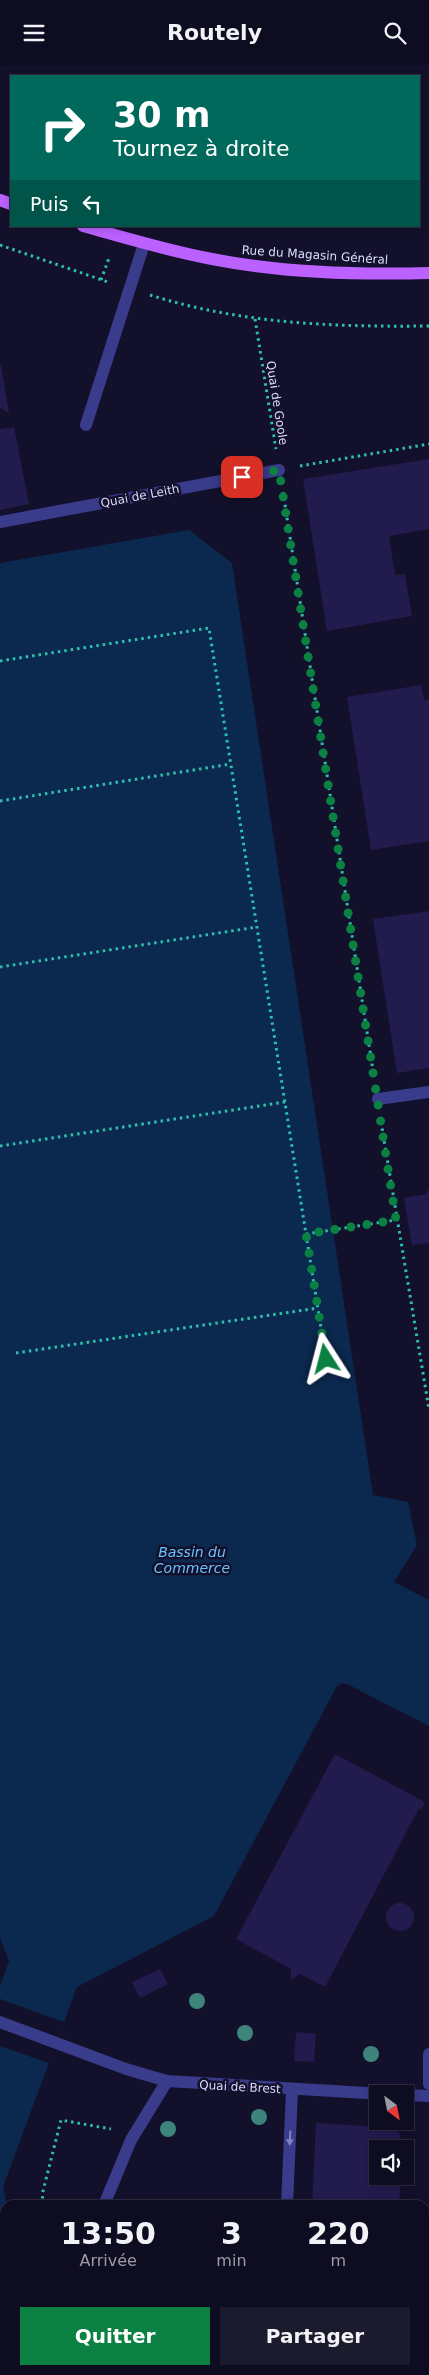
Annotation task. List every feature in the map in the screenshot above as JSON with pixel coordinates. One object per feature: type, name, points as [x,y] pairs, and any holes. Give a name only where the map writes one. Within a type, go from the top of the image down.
[{"type":"main road","name":"Rue du Magasin Général","points":[[86,227],[144,244],[214,260],[272,268],[372,274],[429,273]]},
{"type":"street","points":[[86,425],[144,244]]},
{"type":"street","name":"Quai de Leith","points":[[0,522],[279,470]]},
{"type":"street","points":[[378,1099],[429,1092]]},
{"type":"street","name":"Quai de Brest","points":[[0,2022],[100,2059],[167,2081],[369,2093]]},
{"type":"street","points":[[429,2054],[429,2084]]},
{"type":"street","points":[[106,2200],[131,2140],[167,2081]]},
{"type":"street","points":[[287,2200],[292,2089]]},
{"type":"street","points":[[414,2095],[429,2096]]},
{"type":"path","points":[[0,245],[130,289],[194,308],[254,319],[335,326],[429,326]]},
{"type":"path","name":"Quai de Goole","points":[[254,319],[396,1220],[429,1409]]},
{"type":"path","points":[[279,470],[429,444]]},
{"type":"path","points":[[0,661],[209,628],[326,1359]]},
{"type":"path","points":[[0,801],[231,764]]},
{"type":"path","points":[[0,967],[257,927]]},
{"type":"path","points":[[0,1146],[285,1102]]},
{"type":"path","points":[[306,1234],[353,1225],[396,1220]]},
{"type":"path","points":[[16,1353],[318,1308]]},
{"type":"path","points":[[42,2200],[61,2120],[115,2130]]},
{"type":"water","name":"Bassin du Commerce","points":[[189,530],[232,563],[373,1495],[408,1502],[417,1545],[394,1582],[429,1600],[429,1726],[349,1685],[343,1683],[337,1686],[214,1916],[77,1987],[3,2187],[6,2200],[0,2200],[0,1986],[9,1961],[0,1938],[0,563]]},
{"type":"pier","points":[[0,1999],[64,2022],[49,2063],[0,2046]]},
{"type":"building","points":[[1,365],[9,413],[0,408]]},
{"type":"building","points":[[14,427],[29,504],[0,510],[0,429]]},
{"type":"building","points":[[429,459],[429,529],[389,536],[395,575],[405,574],[412,616],[327,631],[303,479]]},
{"type":"building","points":[[421,685],[424,700],[429,699],[429,841],[371,850],[347,697]]},
{"type":"building","points":[[429,911],[429,1068],[397,1073],[373,919]]},
{"type":"building","points":[[429,1189],[429,1243],[412,1245],[404,1198],[426,1194]]},
{"type":"building","points":[[335,1754],[425,1802],[421,1810],[419,1808],[325,1987],[300,1974],[291,1980],[291,1969],[236,1939]]},
{"type":"building","points":[[400,1903],[410,1907],[414,1917],[410,1927],[400,1931],[390,1927],[386,1917],[390,1907]]},
{"type":"building","points":[[160,1969],[168,1984],[140,1998],[132,1982]]},
{"type":"building","points":[[296,2032],[316,2034],[314,2062],[294,2061]]},
{"type":"building","points":[[316,2123],[369,2126],[369,2130],[398,2130],[401,2140],[369,2140],[369,2185],[400,2185],[399,2200],[312,2200]]},
{"type":"route","points":[[242,477],[279,470],[396,1220],[353,1225],[306,1234],[326,1359]]}]
